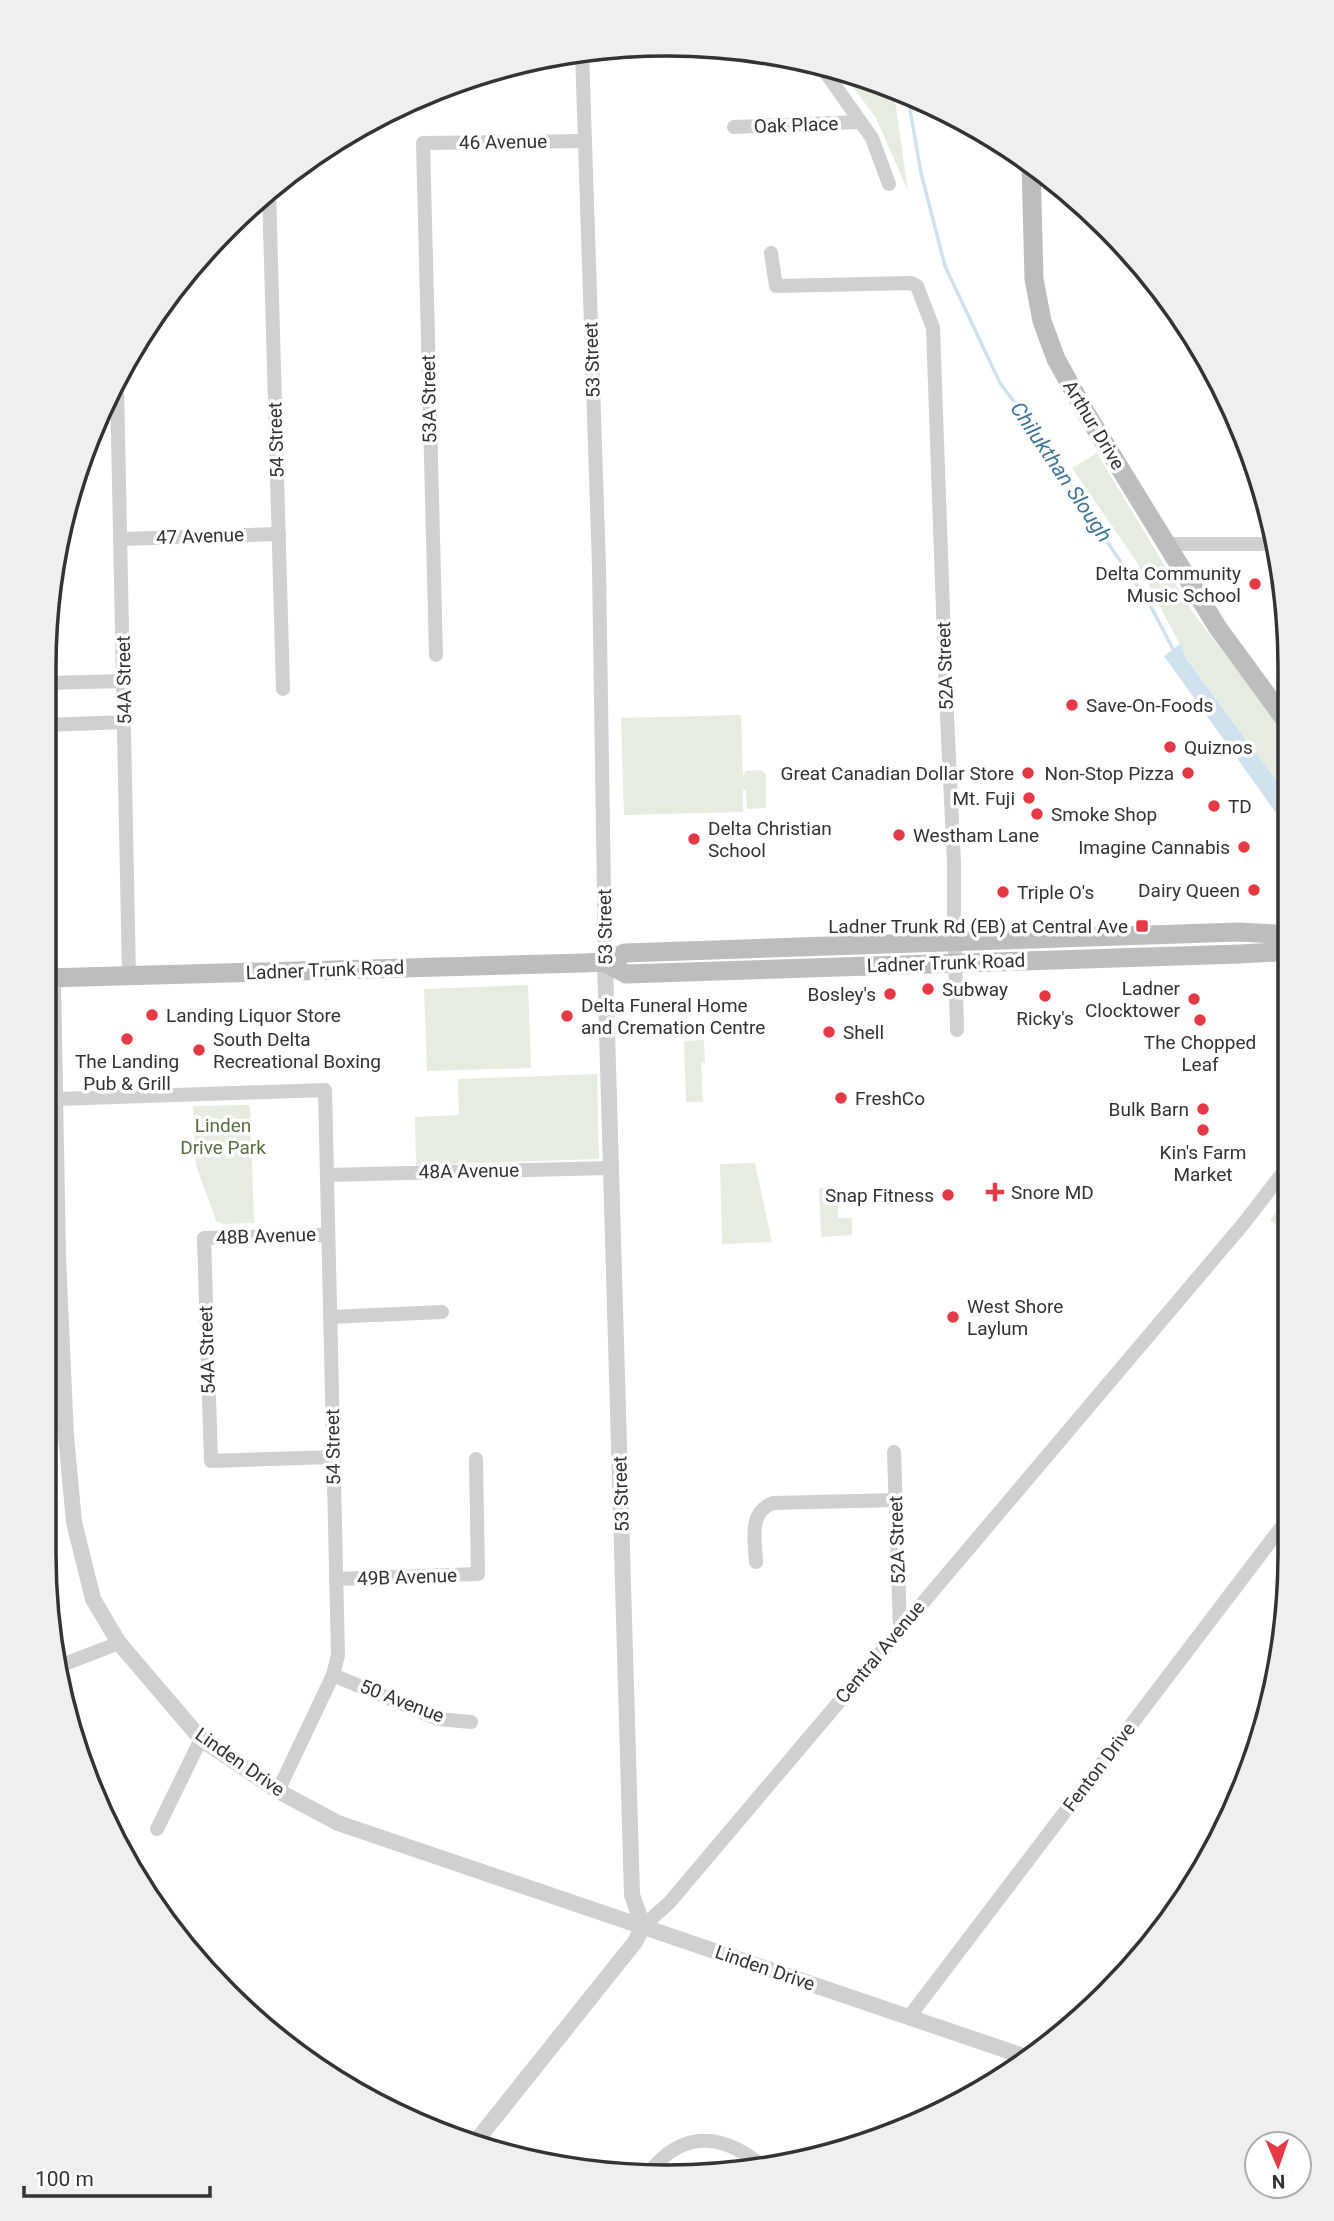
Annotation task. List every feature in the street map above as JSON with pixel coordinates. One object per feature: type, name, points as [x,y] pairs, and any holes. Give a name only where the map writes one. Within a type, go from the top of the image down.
[{"type":"main road","name":"Arthur Drive","points":[[1031,177],[1033,271],[1039,309],[1049,342],[1066,380],[1238,658],[1278,711]]},
{"type":"main road","name":"Arthur Drive","points":[[1238,658],[1278,700]]},
{"type":"main road","name":"Ladner Trunk Road","points":[[56,978],[605,962],[625,953],[1238,932],[1278,934]]},
{"type":"main road","name":"Ladner Trunk Road","points":[[605,962],[626,974],[1278,952]]},
{"type":"street","name":"53 Street","points":[[582,62],[599,567],[605,962],[632,1895],[643,1926]]},
{"type":"street","points":[[829,78],[872,138],[889,184]]},
{"type":"street","name":"Oak Place","points":[[734,127],[859,122]]},
{"type":"street","name":"46 Avenue","points":[[423,143],[584,141]]},
{"type":"street","name":"53A Street","points":[[423,143],[436,655]]},
{"type":"street","name":"54 Street","points":[[269,204],[283,689]]},
{"type":"street","name":"52A Street","points":[[771,253],[776,286],[911,283],[917,286],[933,328],[954,863],[957,1030]]},
{"type":"street","name":"54A Street","points":[[117,400],[129,976]]},
{"type":"street","name":"47 Avenue","points":[[122,539],[279,534]]},
{"type":"street","points":[[1166,544],[1265,542]]},
{"type":"street","points":[[56,683],[124,681]]},
{"type":"street","points":[[56,724],[125,722]]},
{"type":"street","name":"Linden Drive","points":[[56,1084],[56,1126]]},
{"type":"street","name":"54 Street","points":[[57,1099],[325,1090],[338,1655],[333,1675],[278,1791]]},
{"type":"street","name":"48A Avenue","points":[[327,1175],[611,1168]]},
{"type":"street","name":"Central Avenue","points":[[476,2134],[635,1942],[643,1926],[669,1903],[1244,1223],[1278,1179]]},
{"type":"street","name":"48B Avenue","points":[[204,1238],[328,1235]]},
{"type":"street","name":"54A Street","points":[[204,1238],[211,1461],[333,1457]]},
{"type":"street","points":[[330,1317],[442,1312]]},
{"type":"street","name":"Linden Drive","points":[[56,1322],[74,1522],[93,1599],[118,1643],[201,1739],[278,1791],[338,1822],[1017,2054]]},
{"type":"street","name":"52A Street","points":[[894,1452],[900,1628]]},
{"type":"street","name":"49B Avenue","points":[[336,1579],[478,1574],[476,1459]]},
{"type":"street","points":[[756,1562],[754,1525],[758,1513],[765,1506],[773,1503],[896,1500]]},
{"type":"street","name":"Fenton Drive","points":[[909,2017],[1278,1531]]},
{"type":"street","points":[[66,1663],[118,1643]]},
{"type":"street","name":"50 Avenue","points":[[333,1675],[438,1719],[471,1722]]},
{"type":"street","points":[[157,1829],[201,1739]]},
{"type":"street","points":[[656,2165],[665,2154],[692,2142],[723,2143],[753,2159]]},
{"type":"green space","points":[[851,85],[895,101],[908,191],[876,118]]},
{"type":"green space","points":[[1097,453],[1193,613],[1278,723],[1278,783],[1187,658],[1136,561],[1072,468]]},
{"type":"green space","points":[[741,715],[743,775],[746,771],[761,770],[766,774],[766,808],[747,809],[746,790],[743,790],[743,812],[624,815],[621,718]]},
{"type":"green space","points":[[528,985],[531,1068],[427,1071],[424,989]]},
{"type":"green space","points":[[704,1040],[705,1062],[701,1063],[703,1102],[686,1102],[684,1041]]},
{"type":"green space","points":[[597,1074],[599,1159],[416,1165],[415,1117],[459,1115],[458,1079]]},
{"type":"green space","name":"Linden Drive Park","points":[[250,1105],[254,1223],[224,1224],[216,1221],[196,1165],[193,1106]]},
{"type":"green space","points":[[755,1163],[772,1242],[722,1244],[720,1164]]},
{"type":"green space","points":[[819,1188],[837,1188],[838,1218],[852,1218],[852,1235],[821,1237]]},
{"type":"green space","points":[[1278,1209],[1278,1227],[1270,1220]]},
{"type":"water","points":[[1180,644],[1187,659],[1278,783],[1278,816],[1164,656]]},
{"type":"waterway","name":"Chilukthan Slough","points":[[910,107],[921,173],[945,266],[1000,383],[1042,439],[1094,523],[1148,601],[1174,651]]},
{"type":"place","name":"Delta Community Music School","points":[[1255,584]]},
{"type":"place","name":"Save-On-Foods","points":[[1072,705]]},
{"type":"place","name":"Quiznos","points":[[1170,747]]},
{"type":"place","name":"Great Canadian Dollar Store","points":[[1028,773]]},
{"type":"place","name":"Non-Stop Pizza","points":[[1188,773]]},
{"type":"place","name":"Mt. Fuji","points":[[1029,798]]},
{"type":"place","name":"TD","points":[[1214,806]]},
{"type":"place","name":"Smoke Shop","points":[[1037,814]]},
{"type":"place","name":"Westham Lane","points":[[899,835]]},
{"type":"place","name":"Delta Christian School","points":[[694,839]]},
{"type":"place","name":"Imagine Cannabis","points":[[1244,847]]},
{"type":"place","name":"Dairy Queen","points":[[1254,890]]},
{"type":"place","name":"Triple O's","points":[[1003,892]]},
{"type":"place","name":"Ladner Trunk Rd (EB) at Central Ave","points":[[1142,926]]},
{"type":"place","name":"Subway","points":[[928,989]]},
{"type":"place","name":"Bosley's","points":[[890,994]]},
{"type":"place","name":"Ricky's","points":[[1045,996]]},
{"type":"place","name":"Ladner Clocktower","points":[[1194,999]]},
{"type":"place","name":"Landing Liquor Store","points":[[152,1015]]},
{"type":"place","name":"Delta Funeral Home and Cremation Centre","points":[[567,1016]]},
{"type":"place","name":"The Chopped Leaf","points":[[1200,1020]]},
{"type":"place","name":"Shell","points":[[829,1032]]},
{"type":"place","name":"The Landing Pub & Grill","points":[[127,1039]]},
{"type":"place","name":"South Delta Recreational Boxing","points":[[199,1050]]},
{"type":"place","name":"FreshCo","points":[[841,1098]]},
{"type":"place","name":"Bulk Barn","points":[[1203,1109]]},
{"type":"place","name":"Kin's Farm Market","points":[[1203,1130]]},
{"type":"place","name":"Snore MD","points":[[995,1192]]},
{"type":"place","name":"Snap Fitness","points":[[948,1195]]},
{"type":"place","name":"West Shore Laylum","points":[[953,1317]]}]
